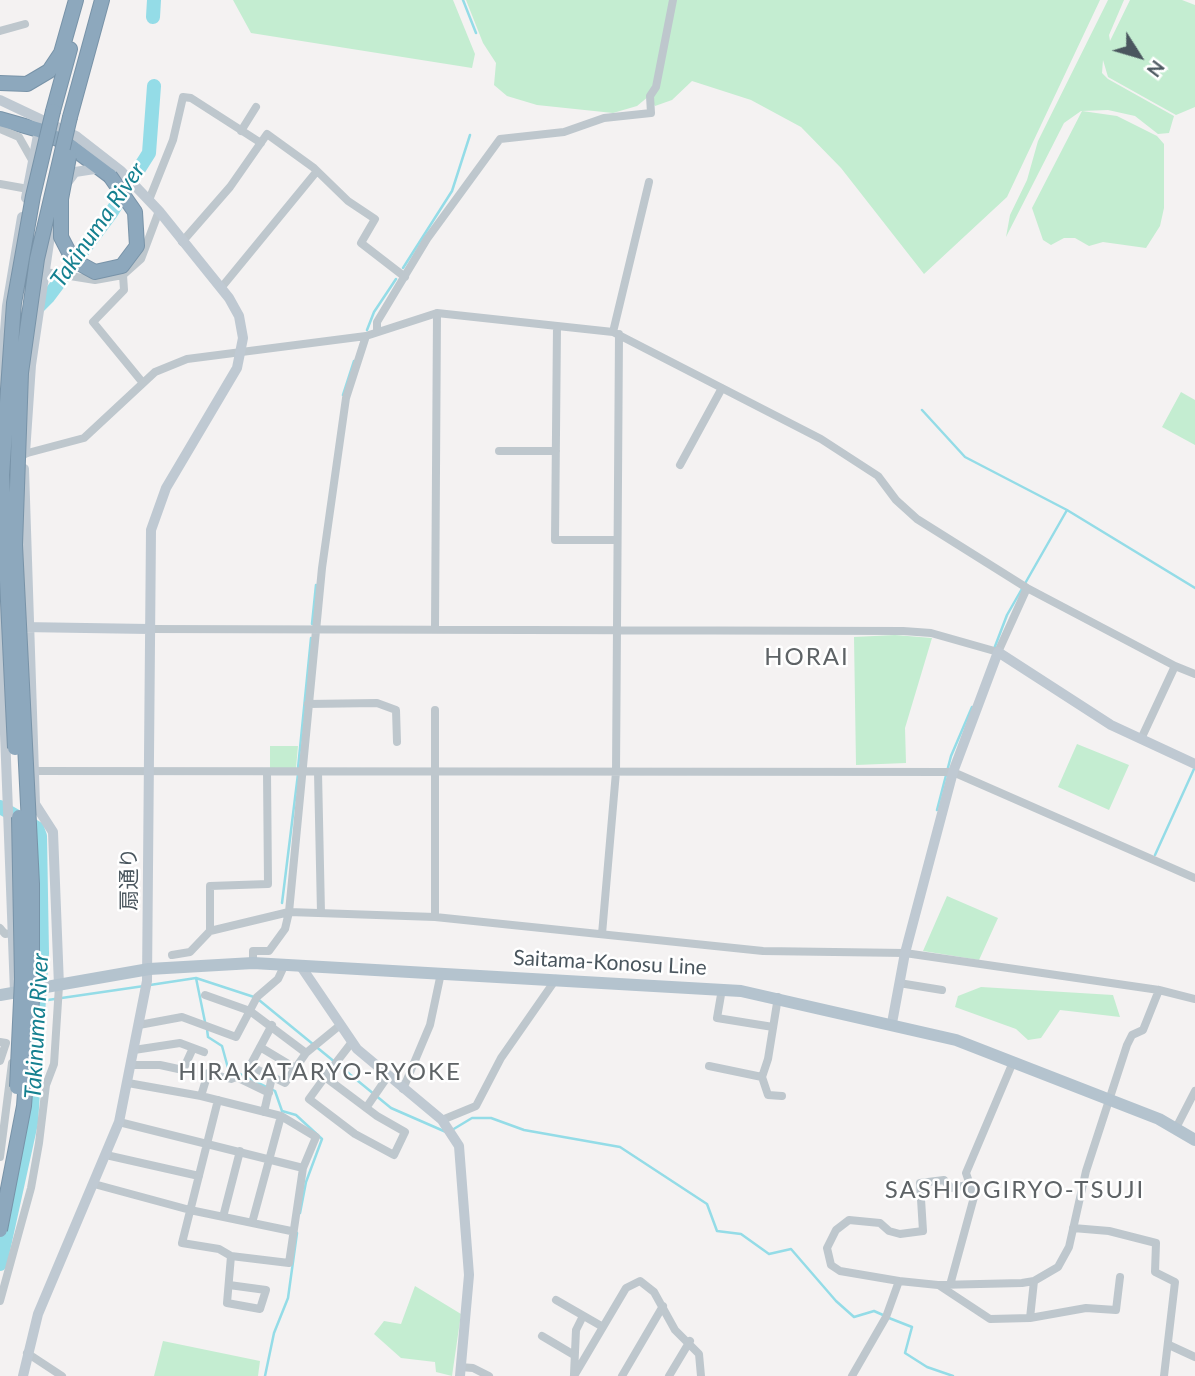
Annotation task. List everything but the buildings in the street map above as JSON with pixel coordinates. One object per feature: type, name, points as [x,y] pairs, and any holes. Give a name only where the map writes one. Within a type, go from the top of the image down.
[{"type":"highway","points":[[0,1192],[16,1096],[22,979],[19,800],[2,475],[14,303],[33,195],[76,0]]},
{"type":"highway","points":[[0,83],[27,84],[43,77],[69,40],[83,0]]},
{"type":"highway","points":[[0,117],[39,130],[66,143],[111,171],[135,212],[137,246],[122,266],[95,272],[73,260],[65,247],[60,226],[61,199],[73,118],[83,68],[102,0]]},
{"type":"highway","points":[[0,1230],[24,1106],[32,1000],[32,884],[15,545],[20,386],[37,259],[73,118]]},
{"type":"main road","name":"Saitama-Konosu Line","points":[[0,995],[149,969],[253,963],[722,989],[778,997],[956,1040],[1110,1100],[1176,1128],[1195,1140]]},
{"type":"street","points":[[377,332],[377,322],[454,199],[500,139],[564,132],[604,118],[651,113],[650,96],[656,87],[673,0]]},
{"type":"street","points":[[0,31],[24,24]]},
{"type":"street","points":[[149,200],[173,140],[183,97],[191,98],[261,143]]},
{"type":"street","points":[[0,100],[37,116],[88,144],[111,171],[139,189],[221,288],[239,316],[243,338],[242,352]]},
{"type":"street","points":[[241,131],[256,107]]},
{"type":"street","points":[[0,117],[41,124],[88,144]]},
{"type":"street","points":[[0,129],[19,137],[33,163]]},
{"type":"street","points":[[0,394],[5,320],[39,130]]},
{"type":"street","points":[[183,242],[230,187],[267,134],[317,171],[348,201],[375,219],[361,243],[405,277]]},
{"type":"street","points":[[0,1301],[25,1213],[39,1143],[46,1085],[54,1064],[56,987],[53,832],[34,804],[27,627],[25,454],[31,365],[47,271],[52,220],[69,176],[89,167],[111,171]]},
{"type":"street","points":[[221,288],[317,171]]},
{"type":"street","points":[[602,934],[616,772],[616,333],[649,182]]},
{"type":"street","points":[[0,184],[28,189]]},
{"type":"street","points":[[13,268],[95,280],[123,275],[141,259],[159,211]]},
{"type":"street","points":[[123,275],[124,290],[93,322],[143,383]]},
{"type":"street","points":[[0,461],[84,438],[143,383],[174,362],[366,336],[437,313],[616,333],[852,457],[878,475],[896,500],[917,519],[1027,588],[1175,667],[1195,674]]},
{"type":"street","points":[[435,628],[437,313]]},
{"type":"street","points":[[556,326],[555,540],[617,540]]},
{"type":"street","points":[[253,963],[253,951],[269,951],[285,929],[289,912],[315,629],[346,398],[366,336]]},
{"type":"street","name":"扇通り","points":[[23,1376],[38,1314],[119,1122],[149,969],[151,530],[166,488],[229,380],[242,352]]},
{"type":"street","points":[[680,465],[722,388]]},
{"type":"street","points":[[499,451],[556,451]]},
{"type":"street","points":[[892,1023],[905,953],[953,772],[998,652],[1027,588]]},
{"type":"street","points":[[0,605],[3,770],[9,800],[15,992],[15,1056],[0,1157]]},
{"type":"street","points":[[0,626],[931,633],[998,652],[1111,724],[1195,764]]},
{"type":"street","points":[[1141,739],[1175,667]]},
{"type":"street","points":[[308,704],[377,703],[396,710],[397,742]]},
{"type":"street","points":[[435,710],[435,917]]},
{"type":"street","points":[[34,771],[953,772],[1195,878]]},
{"type":"street","points":[[210,931],[210,886],[268,884],[267,772]]},
{"type":"street","points":[[318,772],[321,913]]},
{"type":"street","points":[[172,955],[190,952],[210,931],[289,912],[435,917],[794,954],[905,953],[1159,990],[1195,999]]},
{"type":"street","points":[[0,928],[5,934],[14,933]]},
{"type":"street","points":[[139,1025],[182,1017],[236,1037],[257,997],[278,979],[285,964]]},
{"type":"street","points":[[300,965],[352,1042],[453,1132],[459,1146],[463,1174],[469,1275],[460,1371],[473,1368],[489,1376]]},
{"type":"street","points":[[403,1088],[430,1026],[442,973]]},
{"type":"street","points":[[442,1120],[476,1107],[501,1058],[556,979]]},
{"type":"street","points":[[900,983],[942,990]]},
{"type":"street","points":[[722,989],[717,1018],[773,1027]]},
{"type":"street","points":[[968,1185],[951,1188],[944,1180],[920,1183],[923,1231],[900,1234],[889,1231],[880,1223],[849,1220],[836,1230],[827,1248],[828,1262],[850,1274],[938,1284],[1034,1281],[1058,1266],[1069,1247],[1086,1171],[1132,1035],[1143,1030],[1159,990]]},
{"type":"street","points":[[205,995],[250,1012],[272,1025],[306,1053]]},
{"type":"street","points":[[778,997],[762,1077],[768,1095],[782,1096]]},
{"type":"street","points":[[272,1025],[250,1066],[285,1083],[306,1053],[339,1026]]},
{"type":"street","points":[[0,1042],[6,1043],[0,1061]]},
{"type":"street","points":[[326,1077],[366,1108],[405,1132],[394,1155],[355,1134],[309,1099],[352,1042]]},
{"type":"street","points":[[134,1050],[180,1043],[204,1052]]},
{"type":"street","points":[[260,1047],[295,1068]]},
{"type":"street","points":[[131,1065],[160,1065],[183,1070],[193,1048]]},
{"type":"street","points":[[950,1284],[974,1197],[966,1172],[1013,1062]]},
{"type":"street","points":[[709,1066],[762,1077]]},
{"type":"street","points":[[201,1096],[208,1073],[231,1079],[236,1077],[269,1093]]},
{"type":"street","points":[[366,1108],[388,1076]]},
{"type":"street","points":[[264,1112],[272,1077]]},
{"type":"street","points":[[128,1083],[139,1082],[218,1100],[281,1116],[316,1137],[303,1168],[291,1231],[289,1263],[231,1256],[219,1249],[182,1243],[218,1100]]},
{"type":"street","points":[[1176,1128],[1195,1091]]},
{"type":"street","points":[[252,1223],[281,1116]]},
{"type":"street","points":[[119,1122],[303,1168]]},
{"type":"street","points":[[223,1217],[240,1151]]},
{"type":"street","points":[[106,1156],[199,1176]]},
{"type":"street","points":[[94,1184],[190,1210],[291,1231]]},
{"type":"street","points":[[1073,1228],[1109,1231],[1156,1243],[1155,1272],[1175,1282],[1164,1376]]},
{"type":"street","points":[[229,1285],[266,1290],[260,1309],[227,1303],[231,1256]]},
{"type":"street","points":[[938,1284],[990,1319],[1030,1318],[1086,1308],[1116,1310],[1120,1277]]},
{"type":"street","points":[[852,1376],[886,1317],[899,1280]]},
{"type":"street","points":[[574,1376],[626,1288],[640,1281],[654,1292],[675,1330],[690,1341],[699,1354],[701,1376]]},
{"type":"street","points":[[1030,1318],[1034,1281]]},
{"type":"street","points":[[556,1300],[603,1327]]},
{"type":"street","points":[[622,1376],[663,1306]]},
{"type":"street","points":[[574,1376],[576,1330],[583,1316]]},
{"type":"street","points":[[542,1336],[574,1355]]},
{"type":"street","points":[[669,1376],[690,1341]]},
{"type":"street","points":[[1169,1345],[1195,1357]]},
{"type":"street","points":[[27,1353],[62,1376]]},
{"type":"green space","points":[[233,0],[453,0],[475,54],[472,68],[251,33]]},
{"type":"green space","points":[[466,0],[1100,0],[1007,197],[924,274],[841,168],[801,127],[751,100],[692,81],[672,100],[655,106],[649,96],[637,106],[613,113],[537,105],[507,96],[494,85],[496,63],[483,43]]},
{"type":"green space","points":[[1108,0],[1124,0],[1109,35],[1110,41],[1130,0],[1182,0],[1195,5],[1195,107],[1176,115],[1108,77],[1103,60],[1102,73],[1108,79],[1174,116],[1169,133],[1158,134],[1135,116],[1108,110],[1081,111],[1064,123],[1006,237],[1010,215],[1027,180],[1038,141]]},
{"type":"green space","points":[[1082,111],[1117,116],[1157,136],[1164,144],[1164,208],[1160,226],[1146,248],[1103,242],[1089,246],[1075,238],[1064,238],[1051,245],[1043,240],[1032,208]]},
{"type":"green space","points":[[1181,392],[1195,400],[1195,445],[1162,427]]},
{"type":"green space","points":[[895,635],[932,638],[905,728],[906,763],[856,765],[854,637]]},
{"type":"green space","points":[[1077,744],[1129,765],[1109,810],[1058,787]]},
{"type":"green space","points":[[270,746],[298,746],[296,768],[270,768]]},
{"type":"green space","points":[[947,896],[998,918],[979,960],[923,951]]},
{"type":"green space","points":[[981,987],[1113,995],[1120,1017],[1060,1010],[1041,1038],[1028,1040],[1016,1029],[955,1007],[958,996]]},
{"type":"green space","points":[[415,1286],[461,1314],[452,1376],[436,1372],[435,1362],[401,1358],[374,1334],[384,1321],[401,1324]]},
{"type":"green space","points":[[163,1341],[260,1361],[258,1376],[154,1376]]},
{"type":"waterway","name":"Takinuma River","points":[[153,17],[154,0]]},
{"type":"waterway","points":[[463,0],[476,33]]},
{"type":"waterway","name":"Takinuma River","points":[[6,339],[48,297],[111,213],[149,153],[154,86]]},
{"type":"waterway","points":[[403,268],[452,191],[470,135]]},
{"type":"waterway","points":[[367,330],[374,312],[396,279]]},
{"type":"waterway","points":[[343,395],[354,361]]},
{"type":"waterway","points":[[922,410],[965,457],[1067,510],[1195,588]]},
{"type":"waterway","points":[[994,649],[1007,615],[1067,510]]},
{"type":"waterway","points":[[312,624],[316,585]]},
{"type":"waterway","points":[[298,768],[311,638]]},
{"type":"waterway","points":[[937,810],[951,756],[972,707]]},
{"type":"waterway","points":[[1155,855],[1194,769]]},
{"type":"waterway","points":[[282,903],[298,774]]},
{"type":"waterway","name":"Takinuma River","points":[[0,807],[37,828],[40,836],[42,953],[31,1123],[0,1264]]},
{"type":"waterway","points":[[196,978],[254,997]]},
{"type":"waterway","points":[[150,985],[196,978],[205,1022]]},
{"type":"waterway","points":[[41,1001],[144,986]]},
{"type":"waterway","points":[[259,1000],[391,1108],[446,1132]]},
{"type":"waterway","points":[[207,1029],[208,1037],[222,1046],[228,1068],[275,1091],[282,1111],[296,1115],[322,1139],[306,1182],[300,1213]]},
{"type":"waterway","points":[[452,1130],[472,1118],[491,1118],[524,1130],[620,1147],[707,1204],[717,1231],[741,1234],[769,1254],[791,1249],[836,1301],[854,1317],[874,1311],[883,1315]]},
{"type":"waterway","points":[[265,1376],[274,1333],[288,1298],[297,1233]]},
{"type":"waterway","points":[[889,1318],[912,1327],[905,1353],[927,1367],[953,1376]]},
{"type":"district","name":"HORAI","points":[[807,657]]},
{"type":"district","name":"HIRAKATARYO-RYOKE","points":[[320,1072]]},
{"type":"district","name":"SASHIOGIRYO-TSUJI","points":[[1015,1190]]}]
